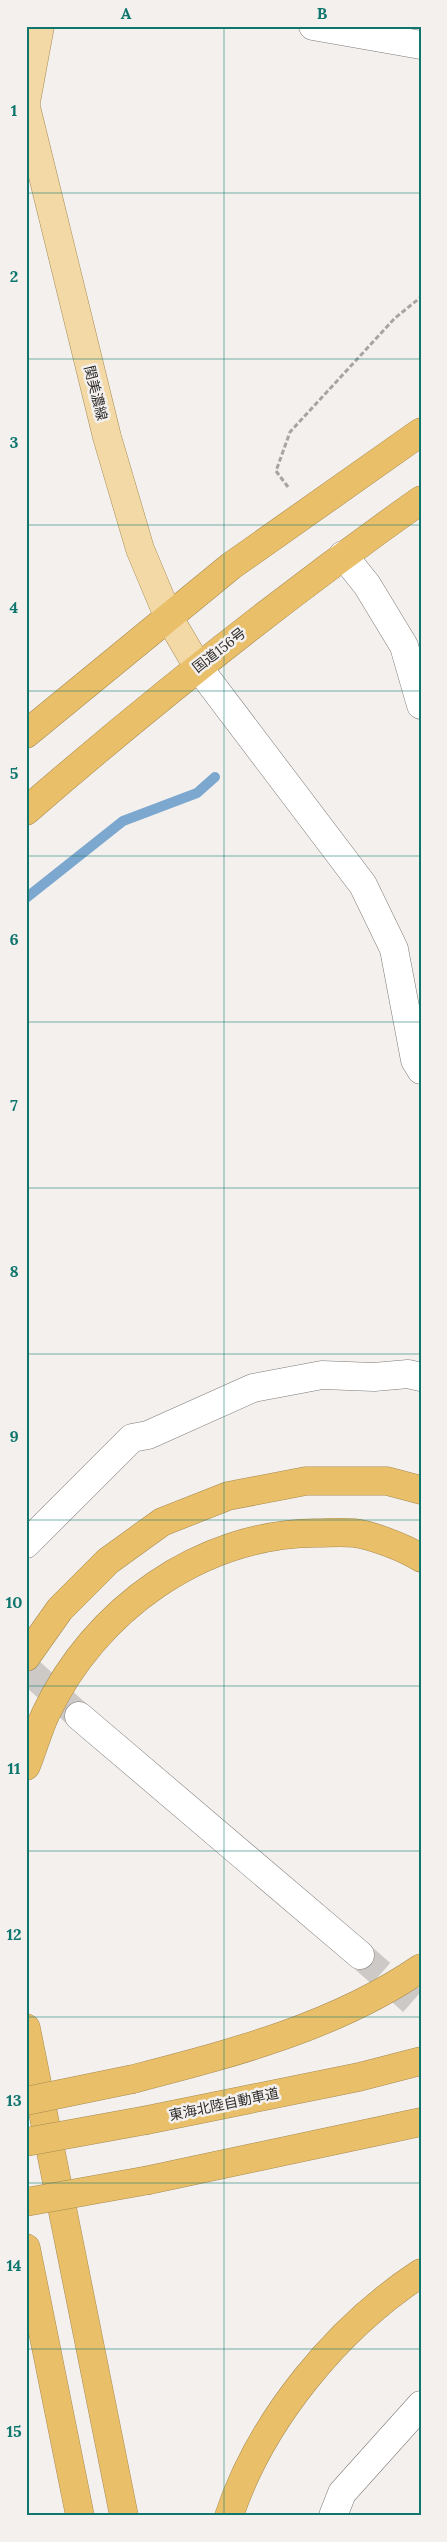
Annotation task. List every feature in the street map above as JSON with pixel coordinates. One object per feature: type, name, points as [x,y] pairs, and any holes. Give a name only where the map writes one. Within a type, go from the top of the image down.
[{"type":"highway","points":[[26,734],[168,616],[239,560],[421,432]]},
{"type":"highway","name":"国道156号","points":[[26,811],[124,726],[198,667],[343,555],[421,500]]},
{"type":"highway","points":[[26,1657],[60,1609],[108,1560],[162,1522],[228,1496],[306,1481],[387,1481],[421,1490]]},
{"type":"highway","points":[[26,1766],[46,1713],[80,1656],[122,1610],[178,1568],[234,1544],[292,1533],[355,1533],[410,1551],[421,1558]]},
{"type":"highway","points":[[26,2101],[133,2079],[238,2052],[337,2014],[400,1982],[421,1968]]},
{"type":"highway","points":[[26,2028],[124,2516]]},
{"type":"highway","name":"東海北陸自動車道","points":[[26,2142],[147,2120],[358,2077],[421,2061]]},
{"type":"highway","points":[[26,2202],[149,2180],[421,2122]]},
{"type":"highway","points":[[26,2248],[80,2516]]},
{"type":"highway","points":[[229,2516],[263,2440],[302,2382],[350,2330],[421,2273]]},
{"type":"main road","points":[[26,102],[40,26]]},
{"type":"main road","name":"関美濃線","points":[[26,107],[107,437],[140,549],[168,616],[198,667]]},
{"type":"street","points":[[313,26],[421,45]]},
{"type":"street","points":[[343,555],[412,645],[421,705]]},
{"type":"street","points":[[198,667],[363,885],[394,949],[415,1060],[421,1070]]},
{"type":"street","points":[[26,1544],[132,1438],[148,1435],[253,1388],[322,1375],[374,1377],[408,1374],[421,1377]]},
{"type":"street","points":[[79,1716],[360,1955]]},
{"type":"street","points":[[333,2516],[342,2493],[421,2404]]},
{"type":"path","points":[[288,487],[276,471],[290,432],[396,318],[421,297]]},
{"type":"waterway","points":[[26,898],[123,821],[197,793],[215,777]]},
{"type":"tunnel","points":[[26,1668],[79,1716]]},
{"type":"tunnel","points":[[360,1955],[421,2009]]}]
